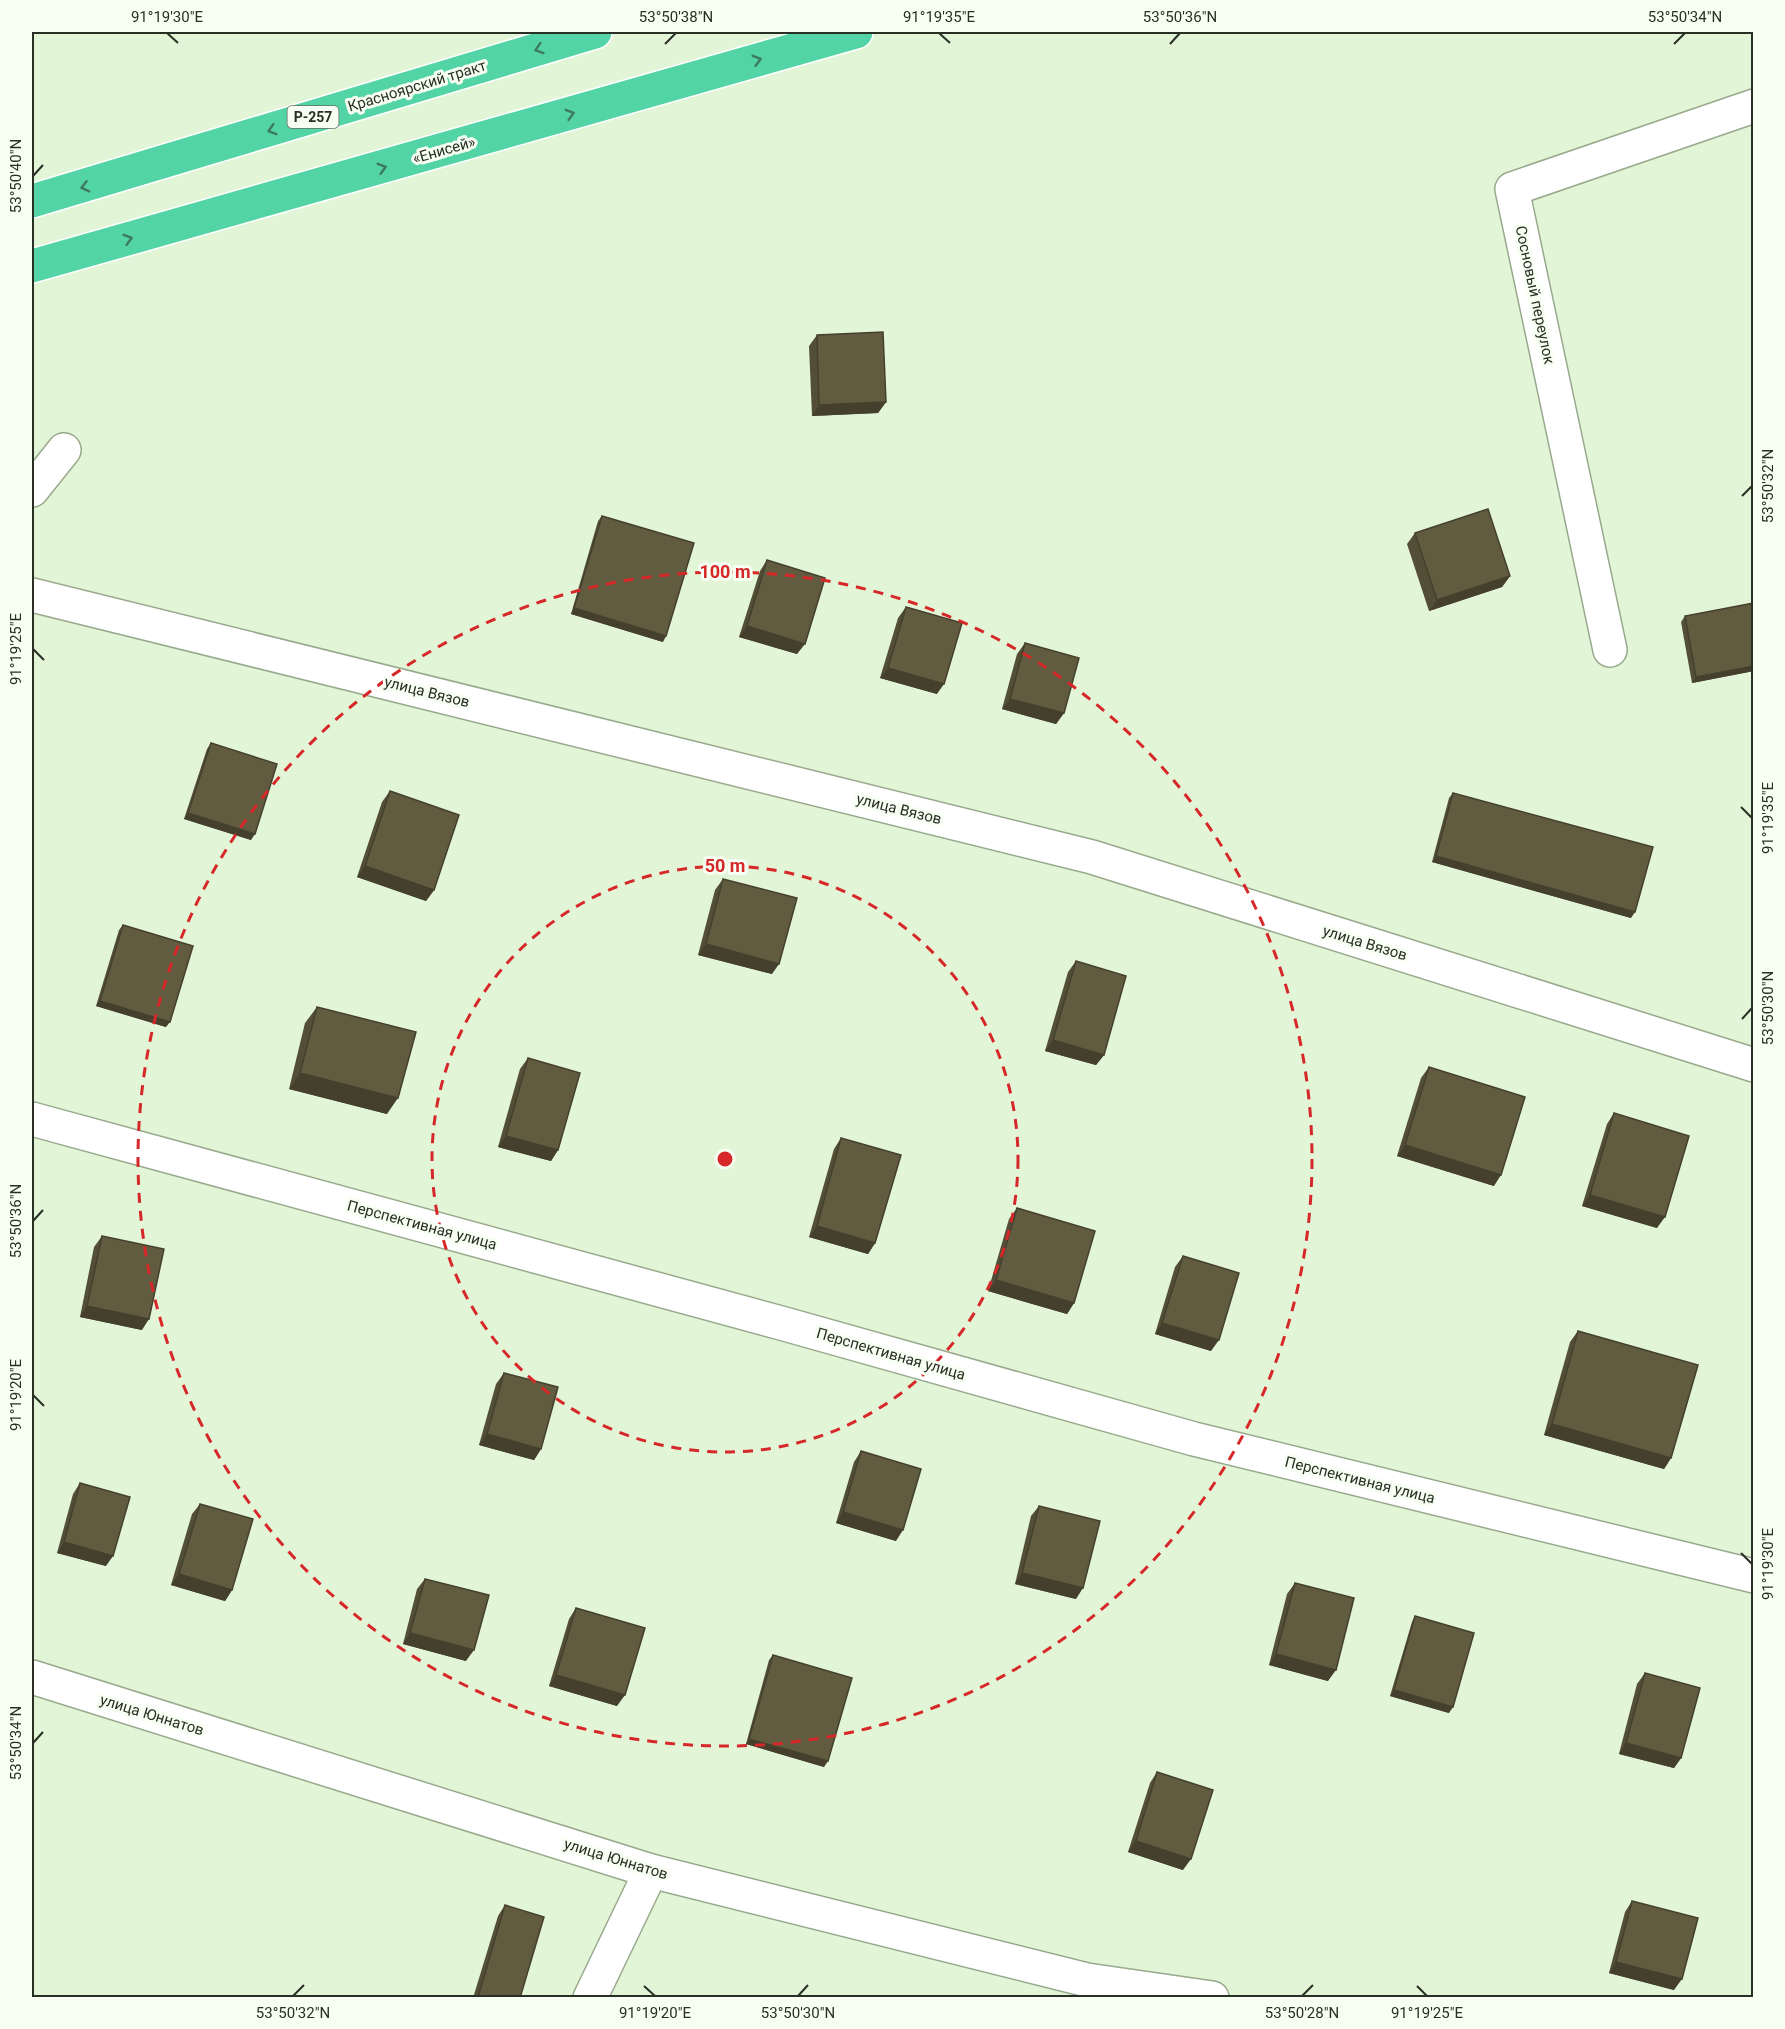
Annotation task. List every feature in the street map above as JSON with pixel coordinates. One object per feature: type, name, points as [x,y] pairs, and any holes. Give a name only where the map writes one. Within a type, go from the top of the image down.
[{"type":"highway","name":"Красноярский тракт","points":[[32,201],[595,32]]},
{"type":"highway","name":"«Енисей»","points":[[32,266],[856,32]]},
{"type":"street","name":"Сосновый переулок","points":[[1610,650],[1512,189],[1754,106]]},
{"type":"street","points":[[32,490],[64,450]]},
{"type":"street","name":"улица Вязов","points":[[32,595],[1092,856],[1754,1065]]},
{"type":"street","name":"Перспективная улица","points":[[32,1119],[782,1323],[1194,1440],[1754,1576]]},
{"type":"street","name":"улица Юннатов","points":[[32,1677],[651,1871],[1087,1980],[1212,1998]]},
{"type":"street","points":[[590,1998],[651,1871]]},
{"type":"building","points":[[883,332],[886,402],[819,405],[817,335]]},
{"type":"building","points":[[1488,509],[1510,576],[1437,600],[1415,533]]},
{"type":"building","points":[[602,516],[694,543],[666,636],[574,608]]},
{"type":"building","points":[[767,560],[825,578],[805,644],[747,626]]},
{"type":"building","points":[[1754,603],[1754,666],[1696,677],[1685,616]]},
{"type":"building","points":[[906,607],[962,623],[944,684],[888,668]]},
{"type":"building","points":[[1025,643],[1079,658],[1064,713],[1010,699]]},
{"type":"building","points":[[211,743],[277,764],[255,834],[188,813]]},
{"type":"building","points":[[390,791],[459,815],[434,890],[365,866]]},
{"type":"building","points":[[1453,793],[1653,847],[1635,912],[1436,856]]},
{"type":"building","points":[[723,879],[797,898],[779,964],[706,944]]},
{"type":"building","points":[[123,925],[193,946],[170,1022],[100,1001]]},
{"type":"building","points":[[1076,961],[1126,976],[1104,1055],[1053,1040]]},
{"type":"building","points":[[317,1007],[416,1032],[398,1098],[300,1073]]},
{"type":"building","points":[[528,1058],[580,1073],[558,1150],[506,1136]]},
{"type":"building","points":[[1429,1067],[1525,1097],[1501,1175],[1405,1145]]},
{"type":"building","points":[[1614,1113],[1689,1136],[1665,1217],[1590,1195]]},
{"type":"building","points":[[841,1138],[901,1155],[875,1243],[817,1226]]},
{"type":"building","points":[[1017,1208],[1095,1231],[1074,1303],[996,1280]]},
{"type":"building","points":[[102,1236],[164,1249],[149,1319],[87,1306]]},
{"type":"building","points":[[1183,1256],[1239,1273],[1219,1340],[1162,1323]]},
{"type":"building","points":[[1578,1331],[1698,1365],[1671,1458],[1552,1424]]},
{"type":"building","points":[[504,1373],[558,1387],[541,1449],[487,1434]]},
{"type":"building","points":[[861,1451],[921,1469],[903,1530],[843,1512]]},
{"type":"building","points":[[80,1483],[130,1497],[113,1556],[64,1542]]},
{"type":"building","points":[[200,1504],[253,1519],[232,1590],[179,1574]]},
{"type":"building","points":[[1039,1506],[1100,1521],[1083,1588],[1022,1573]]},
{"type":"building","points":[[425,1579],[489,1595],[474,1650],[410,1633]]},
{"type":"building","points":[[1295,1583],[1354,1598],[1336,1670],[1276,1654]]},
{"type":"building","points":[[576,1608],[645,1628],[625,1695],[556,1675]]},
{"type":"building","points":[[1415,1616],[1474,1633],[1453,1707],[1394,1690]]},
{"type":"building","points":[[773,1655],[852,1678],[828,1761],[749,1739]]},
{"type":"building","points":[[1645,1673],[1700,1688],[1681,1758],[1626,1743]]},
{"type":"building","points":[[1157,1772],[1213,1790],[1191,1859],[1136,1841]]},
{"type":"building","points":[[1632,1901],[1698,1918],[1682,1979],[1616,1962]]},
{"type":"building","points":[[505,1905],[544,1917],[520,1998],[480,1998],[478,1997]]}]
